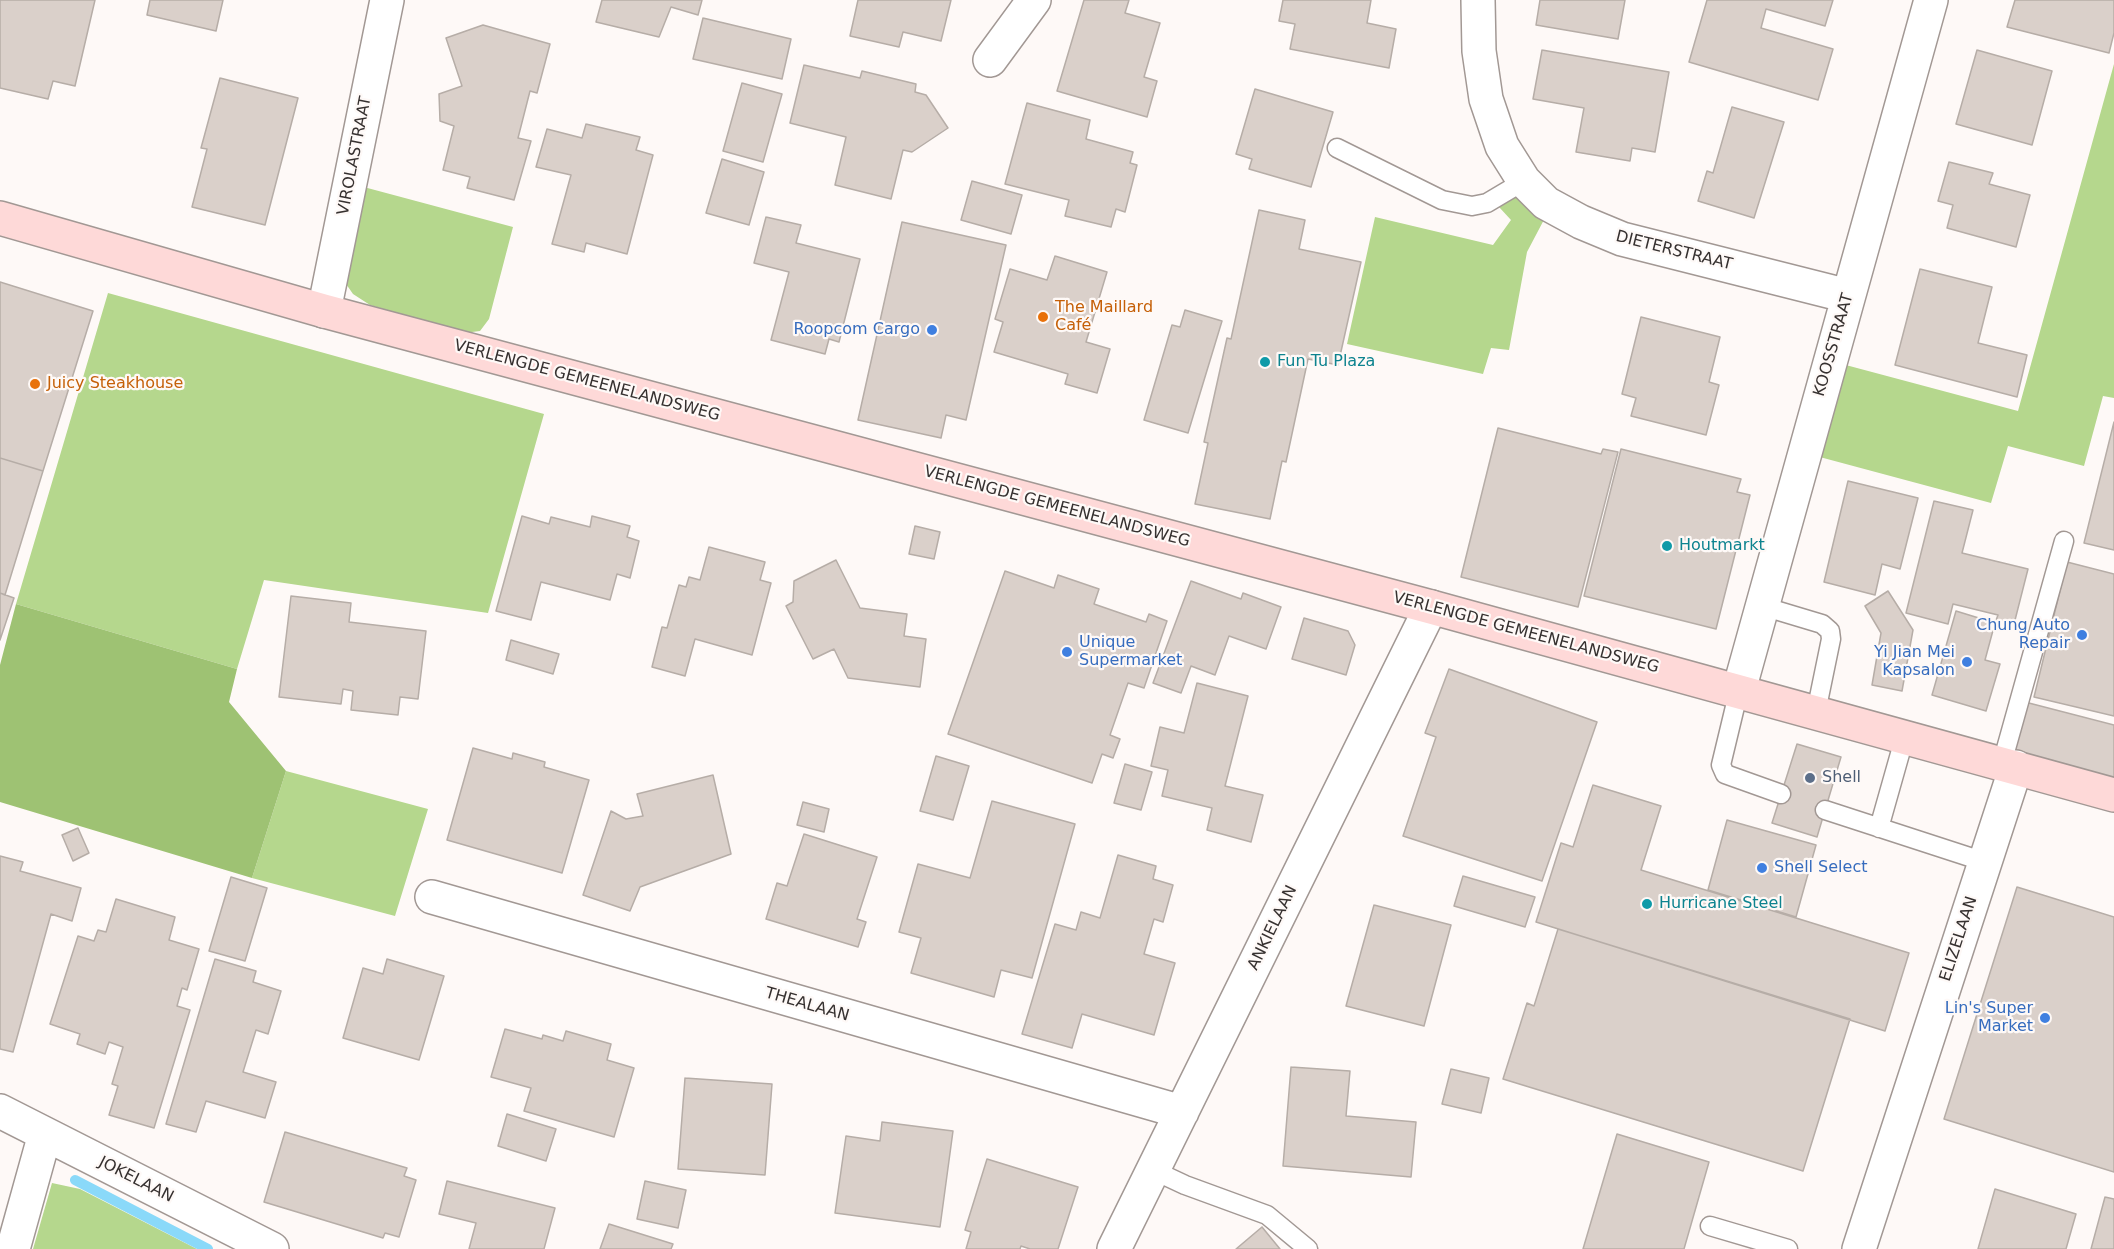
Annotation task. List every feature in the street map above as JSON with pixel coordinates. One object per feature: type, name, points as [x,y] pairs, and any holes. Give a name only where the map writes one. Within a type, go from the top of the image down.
[{"type":"street","name":"VIROLASTRAAT","points":[[324,311],[387,0]]},
{"type":"street","points":[[990,60],[1034,0]]},
{"type":"street","name":"DIETERSTRAAT","points":[[1478,0],[1479,51],[1486,99],[1502,146],[1524,181],[1546,203],[1581,222],[1622,239],[1848,296]]},
{"type":"street","name":"KOOSSTRAAT","points":[[1739,690],[1931,0]]},
{"type":"street","name":"VERLENGDE GEMEENELANDSWEG","points":[[0,218],[324,311],[1739,690],[2114,795]]},
{"type":"street","name":"ANKIELAAN","points":[[1114,1249],[1431,607]]},
{"type":"street","name":"ELIZELAAN","points":[[1859,1249],[1985,862],[2009,765]]},
{"type":"street","name":"THEALAAN","points":[[432,897],[1182,1112]]},
{"type":"street","name":"JOKELAAN","points":[[0,1111],[272,1249]]},
{"type":"street","points":[[13,1249],[45,1134]]},
{"type":"lane","points":[[1337,148],[1442,200],[1472,206],[1487,203],[1524,181]]},
{"type":"lane","points":[[2009,765],[2064,542]]},
{"type":"lane","points":[[1762,606],[1822,624],[1830,631],[1832,639],[1816,712]]},
{"type":"lane","points":[[1739,690],[1721,765],[1725,774],[1781,794]]},
{"type":"lane","points":[[1879,828],[1905,736]]},
{"type":"lane","points":[[1825,810],[1985,862]]},
{"type":"lane","points":[[1153,1170],[1185,1185],[1267,1215],[1308,1249]]},
{"type":"lane","points":[[1710,1226],[1788,1249]]},
{"type":"green space","points":[[2114,64],[2114,398],[2103,396],[2084,466],[2008,446],[1991,503],[1816,456],[1842,364],[2018,411]]},
{"type":"green space","points":[[360,186],[513,227],[489,319],[480,331],[464,333],[370,305],[353,294],[344,281]]},
{"type":"green space","points":[[1519,192],[1547,214],[1527,252],[1509,350],[1491,348],[1483,374],[1347,344],[1375,217],[1493,245],[1511,220],[1499,207]]},
{"type":"green space","points":[[108,293],[544,414],[488,613],[264,580],[237,669],[16,604]]},
{"type":"green space","points":[[16,604],[237,669],[229,702],[286,771],[252,878],[0,802],[0,665]]},
{"type":"green space","points":[[286,771],[428,809],[395,916],[252,878]]},
{"type":"green space","points":[[52,1183],[80,1189],[197,1249],[33,1249]]},
{"type":"building","points":[[0,0],[95,0],[75,86],[53,81],[48,99],[0,88]]},
{"type":"building","points":[[150,0],[223,0],[216,31],[147,15]]},
{"type":"building","points":[[602,0],[702,0],[698,15],[671,7],[659,37],[596,22]]},
{"type":"building","points":[[858,0],[951,0],[941,41],[903,32],[899,47],[850,36]]},
{"type":"building","points":[[1084,0],[1129,0],[1125,13],[1160,23],[1144,77],[1157,81],[1147,117],[1057,91]]},
{"type":"building","points":[[1283,0],[1371,0],[1367,23],[1396,29],[1389,68],[1290,49],[1295,24],[1279,21]]},
{"type":"building","points":[[1540,0],[1625,0],[1618,39],[1536,25]]},
{"type":"building","points":[[1707,0],[1833,0],[1825,26],[1766,9],[1761,28],[1833,49],[1818,100],[1689,62]]},
{"type":"building","points":[[2015,0],[2114,0],[2114,33],[2109,53],[2007,27]]},
{"type":"building","points":[[703,18],[791,39],[782,79],[693,59]]},
{"type":"building","points":[[483,25],[550,44],[537,93],[530,91],[518,138],[531,141],[514,200],[467,188],[470,177],[443,170],[454,126],[440,121],[439,94],[462,86],[446,38]]},
{"type":"building","points":[[1542,50],[1669,72],[1655,152],[1632,148],[1630,161],[1576,152],[1584,108],[1533,99]]},
{"type":"building","points":[[1977,50],[2052,71],[2032,145],[1956,124]]},
{"type":"building","points":[[804,65],[860,78],[862,71],[916,84],[915,92],[926,95],[948,128],[912,152],[903,150],[891,199],[835,185],[846,137],[790,123]]},
{"type":"building","points":[[220,78],[298,98],[265,225],[192,207],[207,149],[201,148]]},
{"type":"building","points":[[742,83],[782,94],[763,162],[723,151]]},
{"type":"building","points":[[1255,89],[1333,112],[1311,187],[1249,169],[1252,159],[1236,154]]},
{"type":"building","points":[[1027,103],[1090,120],[1086,139],[1133,152],[1130,163],[1137,165],[1125,212],[1116,209],[1111,227],[1065,216],[1069,200],[1005,184]]},
{"type":"building","points":[[1732,107],[1784,122],[1754,218],[1698,201],[1707,171],[1713,173]]},
{"type":"building","points":[[586,124],[640,137],[636,150],[653,155],[627,254],[586,243],[584,252],[552,244],[571,175],[536,167],[547,129],[582,138]]},
{"type":"building","points":[[722,159],[764,172],[749,225],[706,213]]},
{"type":"building","points":[[1949,162],[1993,173],[1989,184],[2030,195],[2016,247],[1947,228],[1953,205],[1938,201]]},
{"type":"building","points":[[972,181],[1022,195],[1011,234],[961,220]]},
{"type":"building","name":"Fun Tu Plaza","points":[[1259,210],[1305,220],[1299,249],[1361,262],[1338,365],[1308,359],[1286,462],[1282,461],[1270,519],[1195,504],[1208,443],[1204,442],[1227,338],[1231,339]]},
{"type":"building","points":[[766,217],[801,225],[796,243],[860,259],[839,342],[829,339],[825,354],[771,340],[789,272],[754,263]]},
{"type":"building","name":"Roopcom Cargo","points":[[902,222],[1006,245],[966,420],[946,415],[941,438],[858,420]]},
{"type":"building","points":[[1055,256],[1107,272],[1086,342],[1110,349],[1097,393],[1065,384],[1068,374],[994,352],[1003,322],[995,319],[1010,269],[1047,280]]},
{"type":"building","points":[[1920,269],[1992,287],[1978,343],[2027,355],[2017,397],[1895,365]]},
{"type":"building","name":"Juicy Steakhouse","points":[[0,282],[93,311],[43,471],[0,458]]},
{"type":"building","points":[[1185,310],[1222,321],[1188,433],[1144,420],[1172,325],[1180,327]]},
{"type":"building","points":[[1641,317],[1720,337],[1709,382],[1719,385],[1706,435],[1631,416],[1636,398],[1622,394]]},
{"type":"building","points":[[2114,422],[2114,550],[2084,543]]},
{"type":"building","points":[[1498,428],[1601,454],[1603,449],[1618,452],[1578,607],[1461,577]]},
{"type":"building","name":"Houtmarkt","points":[[1621,449],[1741,479],[1737,492],[1750,495],[1716,629],[1584,596]]},
{"type":"building","points":[[0,458],[43,471],[5,595],[0,593]]},
{"type":"building","points":[[1848,481],[1918,498],[1900,569],[1882,564],[1875,595],[1824,582]]},
{"type":"building","points":[[1934,501],[1973,510],[1962,553],[2028,569],[2013,628],[1995,623],[1998,615],[1953,604],[1948,624],[1906,613]]},
{"type":"building","points":[[522,516],[549,524],[551,517],[590,527],[592,516],[630,526],[627,537],[639,541],[630,578],[617,574],[610,600],[541,582],[531,620],[496,611]]},
{"type":"building","points":[[915,526],[940,532],[934,559],[909,554]]},
{"type":"building","points":[[709,547],[765,562],[760,580],[771,583],[752,655],[695,639],[685,676],[652,667],[662,627],[667,628],[679,585],[686,587],[689,577],[700,580]]},
{"type":"building","points":[[836,560],[860,608],[907,614],[904,636],[926,639],[920,687],[848,678],[834,649],[813,659],[786,606],[793,602],[794,581]]},
{"type":"building","name":"Chung Auto Repair","points":[[2067,562],[2114,574],[2114,716],[2034,697]]},
{"type":"building","name":"Unique Supermarket","points":[[1005,571],[1054,588],[1058,575],[1099,589],[1094,604],[1146,622],[1149,614],[1167,621],[1144,688],[1128,683],[1110,735],[1120,739],[1113,758],[1102,754],[1092,783],[948,734]]},
{"type":"building","points":[[1191,581],[1241,599],[1243,593],[1281,607],[1266,649],[1229,636],[1215,675],[1191,666],[1181,693],[1153,683]]},
{"type":"building","points":[[1888,591],[1913,630],[1902,691],[1872,685],[1881,633],[1865,606]]},
{"type":"building","points":[[0,593],[14,598],[0,640]]},
{"type":"building","points":[[291,596],[351,603],[349,622],[426,631],[418,699],[400,697],[398,715],[351,710],[353,691],[343,689],[341,704],[279,697]]},
{"type":"building","name":"Yi Jian Mei Kapsalon","points":[[1956,611],[1995,623],[1985,660],[2000,664],[1986,711],[1932,695]]},
{"type":"building","points":[[1304,618],[1348,631],[1355,645],[1346,675],[1292,659]]},
{"type":"building","points":[[511,640],[559,654],[553,674],[506,660]]},
{"type":"building","points":[[1449,669],[1597,722],[1542,881],[1403,836],[1436,737],[1425,733]]},
{"type":"building","points":[[1197,683],[1248,696],[1225,786],[1263,795],[1251,842],[1207,830],[1212,808],[1162,796],[1168,770],[1151,766],[1160,727],[1184,733]]},
{"type":"building","points":[[2025,702],[2114,725],[2114,781],[2011,755]]},
{"type":"building","points":[[1797,744],[1841,757],[1817,837],[1772,823]]},
{"type":"building","points":[[473,748],[512,759],[513,753],[545,762],[544,767],[589,780],[562,873],[447,840]]},
{"type":"building","points":[[936,756],[969,766],[953,820],[920,811]]},
{"type":"building","points":[[1125,764],[1152,772],[1141,810],[1114,803]]},
{"type":"building","points":[[713,775],[731,854],[640,887],[630,911],[583,895],[611,811],[626,819],[643,816],[637,794]]},
{"type":"building","name":"Hurricane Steel","points":[[1593,785],[1661,806],[1641,870],[1909,953],[1885,1031],[1536,922],[1561,843],[1573,847]]},
{"type":"building","points":[[992,801],[1075,824],[1032,978],[1001,970],[994,997],[911,973],[921,938],[899,932],[918,864],[970,878]]},
{"type":"building","points":[[803,802],[829,809],[824,832],[797,825]]},
{"type":"building","name":"Shell Select","points":[[1727,820],[1816,845],[1796,917],[1708,890]]},
{"type":"building","points":[[78,828],[89,853],[73,861],[62,835]]},
{"type":"building","points":[[804,834],[877,857],[857,919],[866,922],[858,947],[766,919],[777,883],[787,886]]},
{"type":"building","points":[[1118,855],[1156,866],[1153,879],[1173,885],[1163,922],[1154,919],[1144,954],[1175,963],[1154,1035],[1082,1014],[1072,1048],[1022,1034],[1055,924],[1076,930],[1081,912],[1100,918]]},
{"type":"building","points":[[0,856],[23,862],[20,871],[81,888],[72,921],[51,914],[13,1052],[0,1049]]},
{"type":"building","points":[[1463,876],[1535,897],[1525,927],[1454,906]]},
{"type":"building","points":[[231,877],[267,888],[245,961],[209,951]]},
{"type":"building","name":"Lin's Super Market","points":[[2017,887],[2114,917],[2114,1172],[1944,1119]]},
{"type":"building","points":[[116,899],[175,917],[169,940],[199,949],[187,990],[182,988],[177,1006],[190,1010],[154,1128],[109,1115],[118,1086],[112,1084],[123,1047],[109,1042],[105,1054],[77,1044],[80,1034],[50,1024],[78,936],[94,941],[98,930],[106,932]]},
{"type":"building","points":[[1374,905],[1451,925],[1424,1026],[1346,1006]]},
{"type":"building","points":[[1558,929],[1850,1019],[1803,1171],[1503,1079],[1527,1003],[1534,1006]]},
{"type":"building","points":[[215,959],[256,971],[253,982],[281,991],[268,1034],[256,1030],[243,1072],[276,1082],[265,1118],[206,1101],[196,1132],[166,1124]]},
{"type":"building","points":[[387,959],[444,976],[419,1060],[343,1038],[363,968],[383,974]]},
{"type":"building","points":[[505,1029],[542,1039],[543,1035],[563,1041],[566,1031],[611,1044],[607,1060],[634,1068],[614,1137],[524,1111],[531,1088],[491,1077]]},
{"type":"building","points":[[1291,1067],[1350,1071],[1346,1116],[1416,1122],[1411,1177],[1283,1166]]},
{"type":"building","points":[[1451,1069],[1489,1078],[1481,1113],[1442,1104]]},
{"type":"building","points":[[685,1078],[772,1084],[765,1175],[678,1169]]},
{"type":"building","points":[[507,1114],[556,1129],[546,1161],[498,1146]]},
{"type":"building","points":[[882,1122],[953,1131],[940,1227],[835,1213],[846,1136],[880,1141]]},
{"type":"building","points":[[285,1132],[407,1168],[404,1176],[416,1180],[399,1237],[385,1233],[383,1238],[264,1202]]},
{"type":"building","points":[[1617,1134],[1709,1162],[1684,1249],[1583,1249]]},
{"type":"building","points":[[987,1159],[1078,1187],[1058,1249],[1030,1249],[1021,1246],[1020,1249],[966,1249],[971,1232],[965,1230]]},
{"type":"building","points":[[447,1181],[555,1208],[544,1249],[469,1249],[476,1223],[439,1214]]},
{"type":"building","points":[[645,1181],[686,1190],[678,1228],[637,1219]]},
{"type":"building","points":[[1995,1189],[2076,1214],[2066,1249],[1978,1249]]},
{"type":"building","points":[[2105,1197],[2114,1199],[2114,1249],[2091,1249]]},
{"type":"building","points":[[609,1224],[673,1244],[671,1249],[600,1249]]},
{"type":"building","points":[[1262,1227],[1280,1249],[1236,1249]]},
{"type":"waterway","points":[[75,1180],[208,1249]]},
{"type":"place","name":"The Maillard Café","points":[[1043,317]]},
{"type":"place","name":"Roopcom Cargo","points":[[932,330]]},
{"type":"place","name":"Fun Tu Plaza","points":[[1265,362]]},
{"type":"place","name":"Juicy Steakhouse","points":[[35,384]]},
{"type":"place","name":"Houtmarkt","points":[[1667,546]]},
{"type":"place","name":"Chung Auto Repair","points":[[2082,635]]},
{"type":"place","name":"Unique Supermarket","points":[[1067,652]]},
{"type":"place","name":"Yi Jian Mei Kapsalon","points":[[1967,662]]},
{"type":"place","name":"Shell","points":[[1810,778]]},
{"type":"place","name":"Shell Select","points":[[1762,868]]},
{"type":"place","name":"Hurricane Steel","points":[[1647,904]]},
{"type":"place","name":"Lin's Super Market","points":[[2045,1018]]}]
